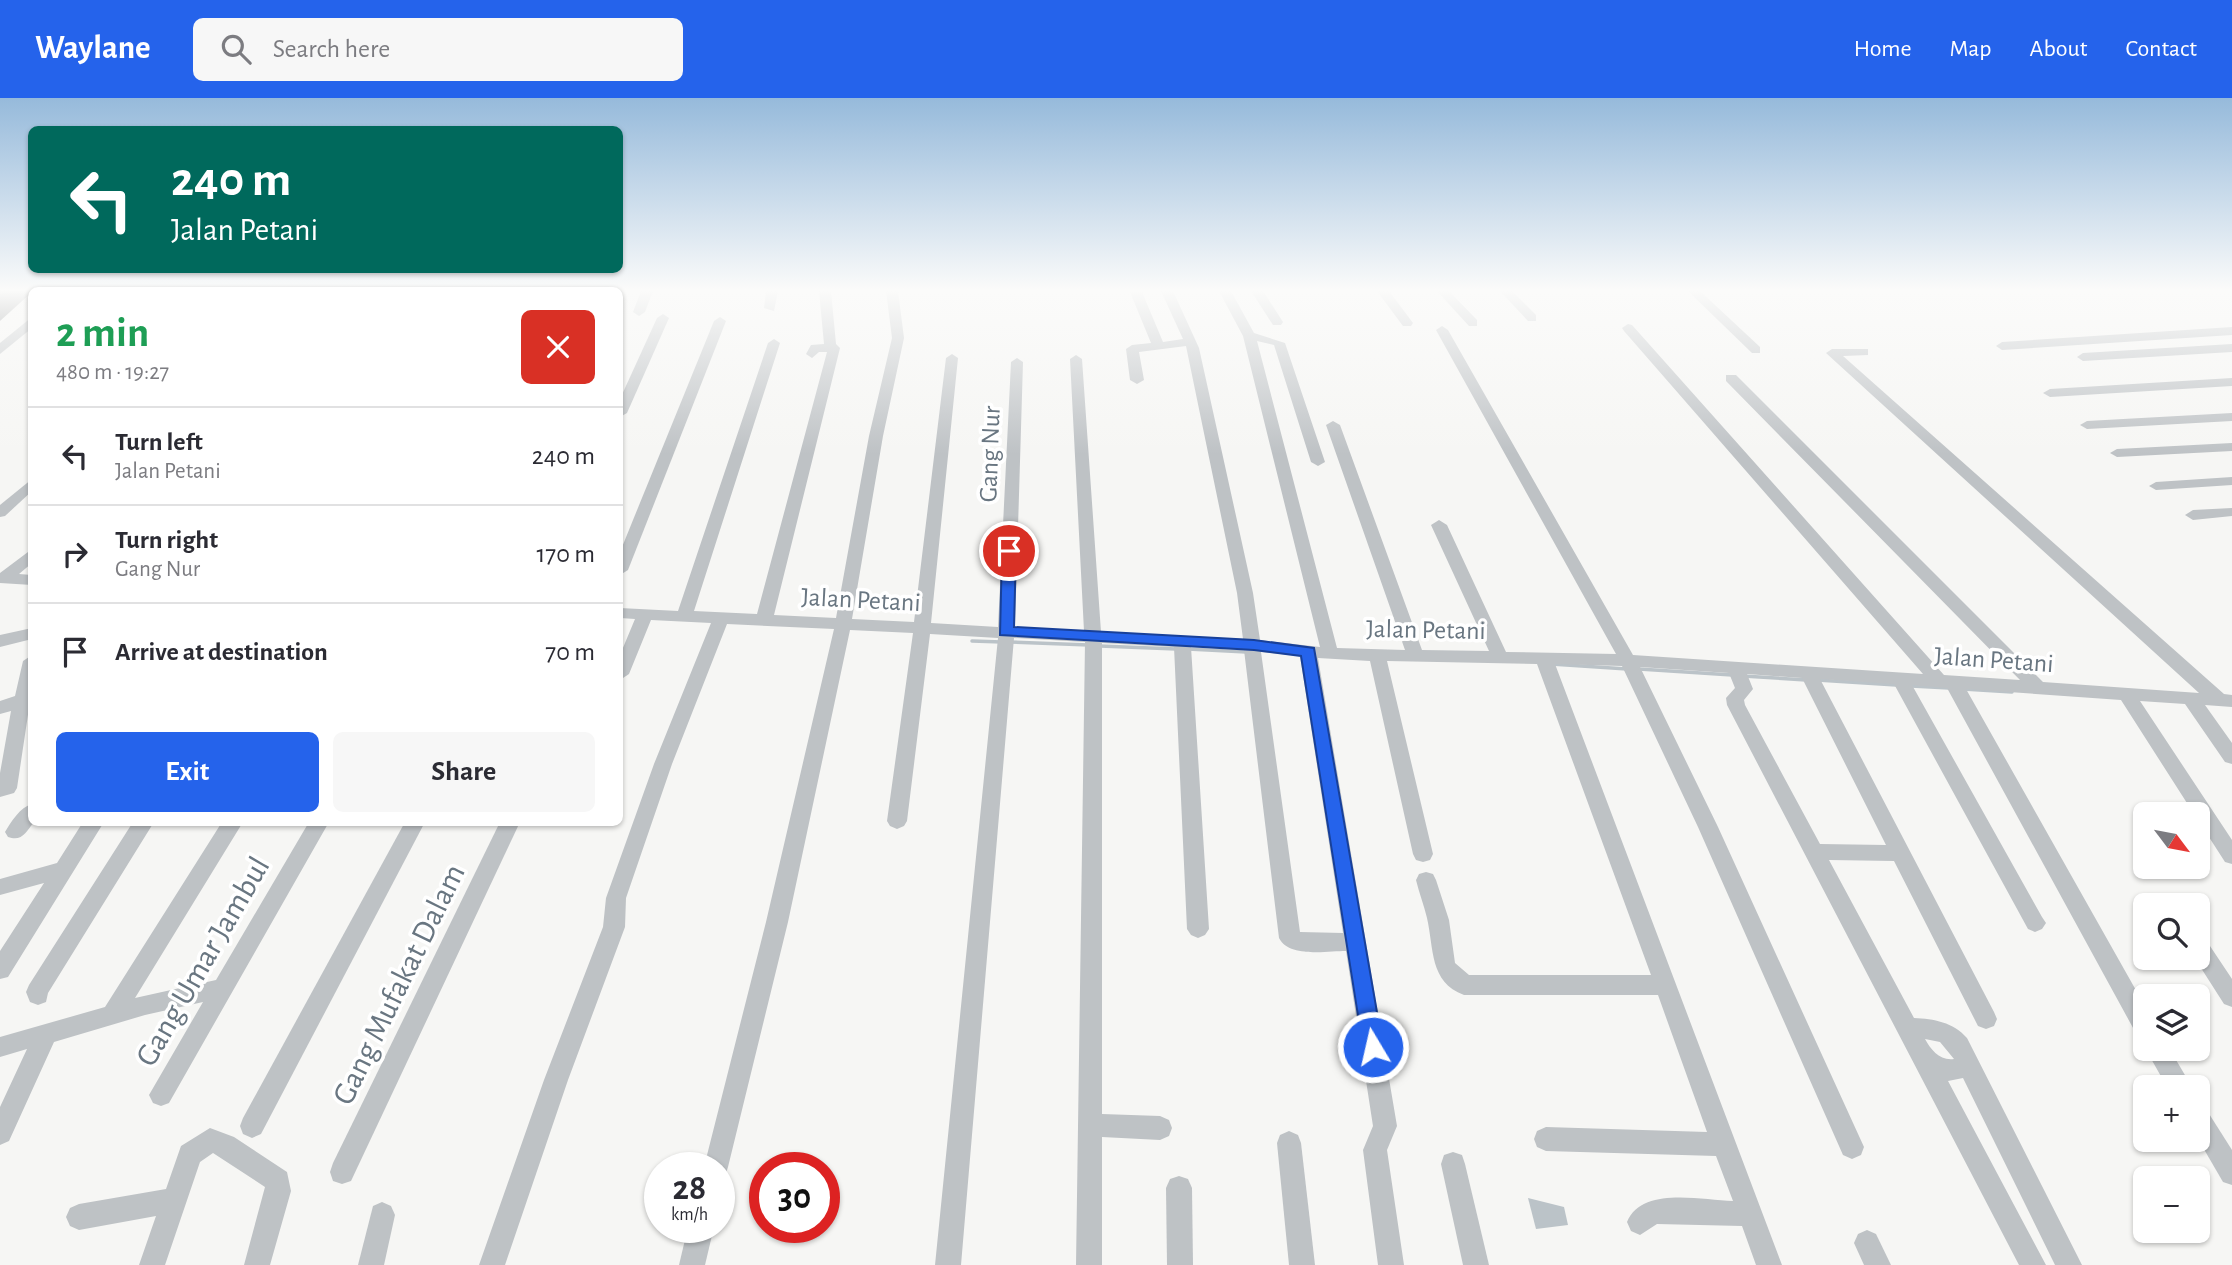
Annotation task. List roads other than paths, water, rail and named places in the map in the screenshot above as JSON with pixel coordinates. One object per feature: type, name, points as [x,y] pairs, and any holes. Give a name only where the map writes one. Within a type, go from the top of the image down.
[{"type":"street","points":[[623,406],[651,345]]},
{"type":"street","points":[[623,563],[710,345]]},
{"type":"street","points":[[684,617],[773,345]]},
{"type":"street","points":[[764,621],[835,356],[830,345]]},
{"type":"street","points":[[720,1152],[776,922],[843,625],[876,436],[896,345]]},
{"type":"street","points":[[1137,380],[1132,349],[1163,345]]},
{"type":"street","points":[[1192,345],[1254,645],[1290,938],[1294,941],[1357,942]]},
{"type":"street","points":[[1251,345],[1316,655],[1385,1126],[1375,1150],[1391,1265]]},
{"type":"street","points":[[1280,345],[1318,463]]},
{"type":"street","points":[[1451,345],[1631,666],[1708,827],[1852,1147]]},
{"type":"street","points":[[1644,345],[1951,686],[1996,759],[2133,1007]]},
{"type":"street","points":[[1751,345],[1756,350]]},
{"type":"street","points":[[2002,346],[2010,345]]},
{"type":"street","points":[[812,355],[815,348],[835,356]]},
{"type":"street","points":[[2082,356],[2232,348]]},
{"type":"street","points":[[1864,352],[1832,353],[2226,701]]},
{"type":"street","points":[[897,821],[952,358]]},
{"type":"street","points":[[1076,359],[1094,645],[1089,1265]]},
{"type":"street","name":"Gang Nur","points":[[948,1265],[1005,640],[1017,362]]},
{"type":"street","points":[[1731,378],[2038,688]]},
{"type":"street","points":[[2050,393],[2232,382]]},
{"type":"street","points":[[2087,425],[2232,417]]},
{"type":"street","points":[[1333,425],[1415,655]]},
{"type":"street","points":[[2117,453],[2232,446]]},
{"type":"street","points":[[2156,486],[2232,481]]},
{"type":"street","points":[[0,513],[28,488]]},
{"type":"street","points":[[2193,515],[2232,512]]},
{"type":"street","points":[[1439,525],[1500,657]]},
{"type":"street","points":[[2,578],[28,557]]},
{"type":"street","points":[[2,578],[28,580]]},
{"type":"street","name":"Jalan Petani","points":[[623,613],[922,628],[1005,640],[1094,645],[1183,648],[1254,645],[1316,655],[1500,657],[1545,665],[1631,666],[1739,677],[2038,688],[2128,698],[2226,701]]},
{"type":"street","points":[[623,667],[645,615]]},
{"type":"street","points":[[492,1265],[556,1080],[614,927],[616,898],[663,764],[721,619]]},
{"type":"street","points":[[0,640],[28,634]]},
{"type":"street","points":[[1183,648],[1198,929]]},
{"type":"street","points":[[1377,654],[1402,753],[1423,854]]},
{"type":"street","points":[[1545,665],[1769,1265]]},
{"type":"street","points":[[1739,677],[1736,705],[2033,1265]]},
{"type":"street","points":[[1813,681],[1986,1019]]},
{"type":"street","points":[[4,789],[28,683]]},
{"type":"street","points":[[1903,685],[2035,923]]},
{"type":"street","points":[[2128,698],[2232,856]]},
{"type":"street","points":[[0,708],[25,701]]},
{"type":"street","points":[[2193,702],[2232,757]]},
{"type":"street","points":[[15,832],[28,816]]},
{"type":"street","points":[[0,971],[91,826]]},
{"type":"street","points":[[38,995],[37,992],[141,826]]},
{"type":"street","points":[[112,1015],[230,826]]},
{"type":"street","name":"Gang Umar Jambul","points":[[161,1095],[317,826]]},
{"type":"street","points":[[253,1126],[413,826]]},
{"type":"street","name":"Gang Mufakat Dalam","points":[[342,1172],[508,826]]},
{"type":"street","points":[[1814,852],[1902,853]]},
{"type":"street","points":[[0,887],[62,870]]},
{"type":"street","points":[[1426,880],[1438,920],[1446,967],[1464,985],[1665,985]]},
{"type":"street","points":[[2210,964],[2232,997]]},
{"type":"street","points":[[0,1048],[112,1015],[223,988]]},
{"type":"street","points":[[1907,1028],[1947,1033],[1959,1045],[2069,1265]]},
{"type":"street","points":[[0,1133],[46,1034]]},
{"type":"street","points":[[1924,1060],[1950,1071],[1964,1067],[1966,1062]]},
{"type":"street","points":[[1090,1125],[1160,1128]]},
{"type":"street","points":[[2210,1137],[2232,1174]]},
{"type":"street","points":[[1546,1139],[1724,1144]]},
{"type":"street","points":[[152,1265],[190,1154],[203,1142],[210,1140],[225,1145],[278,1181],[278,1191],[257,1265]]},
{"type":"street","points":[[1289,1143],[1301,1265]]},
{"type":"street","points":[[1453,1164],[1476,1265]]},
{"type":"street","points":[[1179,1188],[1180,1265]]},
{"type":"street","points":[[79,1217],[174,1200]]},
{"type":"street","points":[[1640,1222],[1653,1210],[1751,1214]]},
{"type":"street","points":[[370,1265],[382,1215]]},
{"type":"street","points":[[692,1265],[697,1243]]},
{"type":"waterway","points":[[972,641],[1002,642]]},
{"type":"waterway","points":[[1009,642],[1089,645]]},
{"type":"waterway","points":[[1100,646],[1176,649]]},
{"type":"waterway","points":[[1188,649],[1246,652]]},
{"type":"waterway","points":[[1551,664],[1627,669]]},
{"type":"waterway","points":[[1639,669],[1732,675]]},
{"type":"waterway","points":[[1743,676],[1806,680]]},
{"type":"waterway","points":[[1817,680],[1896,685]]},
{"type":"waterway","points":[[1911,686],[1949,688]]},
{"type":"waterway","points":[[1963,689],[2012,692]]}]
